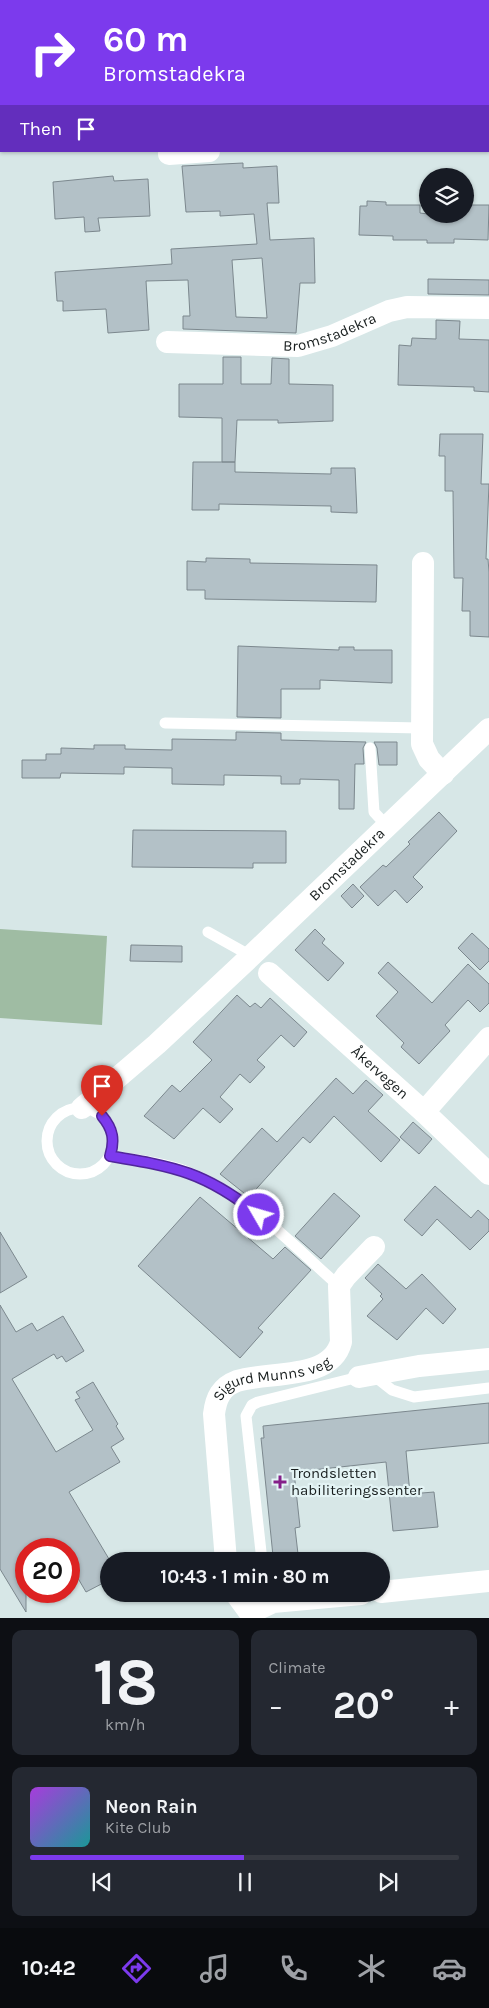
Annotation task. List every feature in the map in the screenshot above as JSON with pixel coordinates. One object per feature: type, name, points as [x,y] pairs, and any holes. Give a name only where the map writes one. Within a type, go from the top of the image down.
[{"type":"street","points":[[169,154],[196,152]]},
{"type":"street","name":"Bromstadekra","points":[[167,342],[298,346],[332,336],[389,311],[407,307],[489,308]]},
{"type":"street","points":[[423,564],[422,728],[425,753],[443,774]]},
{"type":"street","name":"Bromstadekra","points":[[82,1108],[158,1044],[443,774],[489,728]]},
{"type":"street","name":"Åkervegen","points":[[269,973],[424,1112],[489,1174]]},
{"type":"street","points":[[424,1112],[489,1038]]},
{"type":"street","points":[[339,1286],[374,1247]]},
{"type":"street","name":"Sigurd Munns veg","points":[[225,1552],[214,1414],[218,1396],[230,1384],[237,1381],[314,1369],[330,1361],[339,1350],[341,1342],[339,1286]]},
{"type":"street","points":[[365,1376],[419,1366],[489,1359]]},
{"type":"street","points":[[390,1591],[489,1581]]},
{"type":"street","points":[[241,1602],[249,1616],[273,1602]]},
{"type":"lane","points":[[165,723],[422,728]]},
{"type":"lane","points":[[370,748],[374,812],[387,826]]},
{"type":"lane","points":[[208,932],[251,956]]},
{"type":"lane","points":[[82,1108],[92,1110],[102,1116],[109,1125],[113,1146],[110,1156],[183,1170],[224,1188],[259,1215],[339,1286]]},
{"type":"lane","name":"Bromstadekra","points":[[82,1108],[65,1112],[51,1126],[48,1146],[50,1156],[64,1170],[84,1174],[104,1165],[110,1156]]},
{"type":"lane","points":[[261,1552],[246,1416],[248,1410],[258,1402],[365,1376],[392,1390],[414,1397],[489,1388]]},
{"type":"green space","points":[[0,929],[107,936],[102,1025],[0,1018]]},
{"type":"building","points":[[243,163],[243,168],[277,166],[279,203],[267,203],[270,240],[314,238],[315,283],[300,283],[296,333],[183,329],[183,316],[190,316],[188,280],[146,281],[149,330],[108,333],[106,309],[63,311],[63,301],[57,301],[55,272],[172,264],[171,249],[257,244],[254,214],[220,216],[220,211],[186,212],[182,166]],"holes":[[[262,258],[267,318],[236,317],[232,260]]]},
{"type":"building","points":[[113,176],[114,181],[148,179],[150,216],[98,218],[100,231],[85,232],[84,217],[55,219],[53,182]]},
{"type":"building","points":[[367,201],[386,202],[386,205],[419,205],[419,223],[474,223],[474,205],[489,205],[488,240],[454,239],[454,243],[427,243],[427,240],[393,240],[393,236],[359,235],[360,206],[367,206]]},
{"type":"building","points":[[428,279],[489,280],[489,295],[428,294]]},
{"type":"building","points":[[436,320],[460,321],[459,339],[489,340],[489,392],[474,391],[474,387],[398,385],[399,345],[411,346],[412,338],[436,339]]},
{"type":"building","points":[[223,357],[241,357],[241,384],[271,384],[272,358],[289,359],[289,384],[333,385],[333,421],[278,423],[278,420],[237,420],[235,462],[222,462],[222,418],[179,417],[179,384],[223,384]]},
{"type":"building","points":[[440,434],[483,434],[481,484],[489,484],[486,559],[488,559],[489,572],[489,637],[470,636],[470,611],[462,611],[463,578],[454,578],[453,491],[445,491],[445,456],[439,456]]},
{"type":"building","points":[[193,462],[235,462],[235,472],[331,474],[331,468],[355,468],[357,513],[331,512],[331,506],[219,504],[219,510],[192,510]]},
{"type":"building","points":[[206,558],[250,559],[250,563],[377,565],[376,602],[205,599],[205,590],[187,590],[187,561],[206,562]]},
{"type":"building","points":[[238,646],[339,650],[339,647],[354,647],[354,650],[392,650],[392,683],[320,680],[320,689],[281,689],[281,718],[237,717]]},
{"type":"building","points":[[236,732],[281,733],[281,740],[366,742],[363,748],[364,764],[355,764],[354,809],[339,809],[339,780],[300,779],[300,784],[281,784],[281,776],[224,775],[224,785],[172,784],[172,768],[124,767],[124,774],[61,773],[60,778],[22,778],[22,760],[46,760],[46,754],[61,754],[61,748],[94,749],[94,745],[125,745],[125,749],[172,750],[172,739],[236,740]]},
{"type":"building","points":[[374,742],[397,742],[397,765],[379,765],[377,748]]},
{"type":"building","points":[[439,812],[457,831],[413,877],[423,887],[407,903],[395,890],[378,906],[360,887],[383,865],[386,867],[410,844],[408,842]]},
{"type":"building","points":[[133,830],[286,831],[286,863],[253,863],[253,868],[132,867]]},
{"type":"building","points":[[353,884],[364,896],[352,908],[341,896]]},
{"type":"building","points":[[315,929],[325,939],[322,943],[344,963],[328,981],[295,950]]},
{"type":"building","points":[[472,933],[489,949],[489,961],[480,970],[458,948]]},
{"type":"building","points":[[131,945],[182,946],[182,962],[130,961]]},
{"type":"building","points":[[388,962],[432,1003],[468,964],[489,984],[489,1003],[480,1012],[468,1000],[445,1025],[450,1031],[419,1064],[401,1047],[404,1043],[376,1016],[398,992],[378,973]]},
{"type":"building","points":[[237,995],[250,1007],[255,1003],[261,1008],[270,998],[307,1032],[294,1047],[281,1035],[257,1060],[265,1067],[250,1083],[240,1074],[220,1097],[233,1109],[220,1123],[203,1108],[174,1139],[144,1116],[172,1085],[180,1092],[212,1060],[193,1042]]},
{"type":"building","points":[[336,1078],[353,1094],[366,1080],[383,1095],[368,1111],[400,1140],[381,1162],[334,1116],[310,1143],[303,1137],[249,1197],[220,1174],[262,1128],[277,1142]]},
{"type":"building","points":[[413,1122],[432,1139],[419,1154],[400,1137]]},
{"type":"building","points":[[435,1186],[471,1218],[478,1210],[489,1220],[489,1231],[470,1250],[437,1219],[422,1236],[404,1220]]},
{"type":"building","points":[[334,1193],[360,1216],[321,1259],[295,1236]]},
{"type":"building","points":[[200,1197],[273,1259],[285,1247],[311,1270],[258,1328],[263,1332],[240,1358],[138,1266]]},
{"type":"building","points":[[0,1232],[27,1277],[0,1293]]},
{"type":"building","points":[[378,1264],[406,1289],[422,1274],[456,1309],[443,1324],[426,1308],[397,1340],[367,1316],[383,1299],[380,1296],[382,1294],[365,1278]]},
{"type":"building","points":[[0,1305],[16,1332],[32,1323],[37,1331],[63,1316],[84,1351],[66,1362],[62,1356],[57,1359],[54,1354],[12,1379],[56,1452],[93,1430],[75,1400],[80,1398],[76,1392],[93,1382],[118,1424],[116,1426],[124,1439],[111,1447],[120,1462],[69,1492],[105,1552],[100,1552],[100,1585],[86,1592],[80,1582],[80,1538],[15,1538],[15,1594],[0,1569]]},
{"type":"building","name":"Trondsletten habiliteringssenter","points":[[489,1403],[489,1443],[406,1451],[410,1494],[434,1492],[438,1527],[393,1531],[386,1462],[294,1472],[300,1527],[295,1528],[298,1552],[273,1552],[261,1438],[264,1438],[263,1426]]},
{"type":"building","points":[[21,1603],[26,1603],[26,1612]]},
{"type":"place","name":"Trondsletten habiliteringssenter","points":[[280,1482]]},
{"type":"route","points":[[102,1116],[109,1125],[113,1135],[113,1146],[110,1156],[166,1165],[183,1170],[224,1188],[259,1215]]}]
